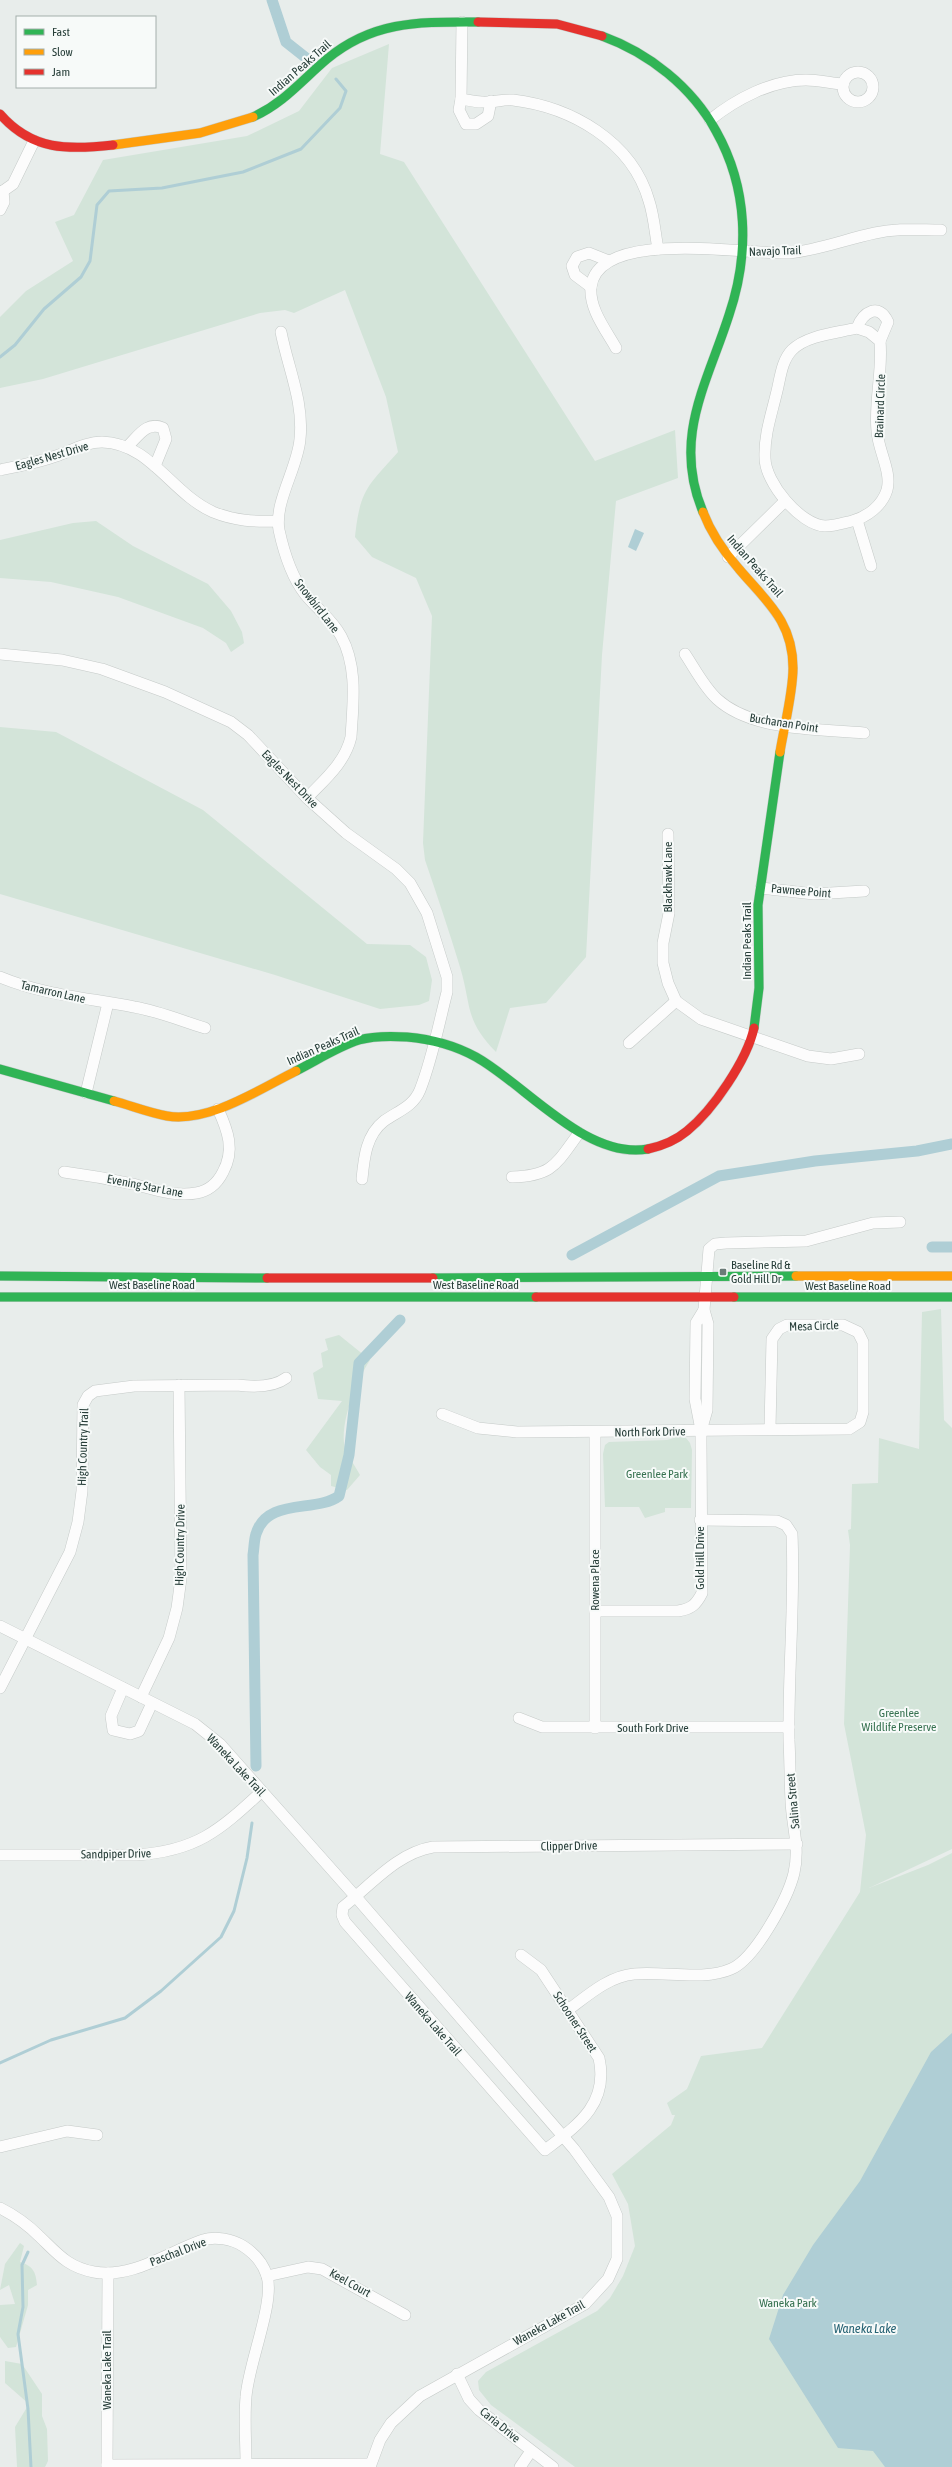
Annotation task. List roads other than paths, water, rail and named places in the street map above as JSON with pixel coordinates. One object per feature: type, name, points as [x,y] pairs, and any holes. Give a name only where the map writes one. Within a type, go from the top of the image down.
[{"type":"street","name":"Indian Peaks Trail","points":[[0,114],[6,122],[34,141],[52,147],[76,149],[230,126],[268,110],[291,95],[322,63],[342,48],[366,35],[391,26],[417,22],[538,22],[572,26],[612,38],[644,56],[670,77],[710,120],[728,160],[740,194],[744,223],[743,252],[738,285],[729,316],[696,403],[692,420],[690,451],[693,483],[700,506],[711,531],[728,557],[768,598],[779,613],[787,631],[793,668],[758,905],[759,1000],[752,1037],[738,1067],[725,1086],[687,1131],[672,1141],[656,1147],[622,1150],[600,1144],[579,1133],[489,1063],[434,1040],[380,1036],[359,1040],[218,1109],[192,1116],[168,1116],[0,1069]]},
{"type":"street","points":[[462,22],[461,99],[459,110],[466,124],[476,124],[488,116],[491,101]]},
{"type":"street","points":[[710,120],[743,98],[787,82],[806,80],[843,84]]},
{"type":"street","points":[[461,99],[491,101],[510,100],[559,110],[593,127],[614,144],[632,166],[644,187],[649,201],[658,249]]},
{"type":"street","points":[[0,210],[4,202],[2,190],[13,184],[34,141]]},
{"type":"street","name":"Navajo Trail","points":[[609,261],[658,249],[691,247],[743,252],[789,253],[825,247],[875,233],[904,229],[941,230]]},
{"type":"street","points":[[591,287],[575,275],[572,266],[577,257],[589,253],[609,261],[598,272],[591,287],[594,310],[616,348]]},
{"type":"street","name":"Brainard Circle","points":[[877,310],[885,315],[888,322],[880,341],[882,357],[876,430],[888,476],[887,489],[882,501],[873,511],[857,520],[825,526],[811,522],[785,501],[768,472],[765,460],[765,442],[783,365],[791,351],[802,342],[857,328],[861,318],[869,311],[877,310]]},
{"type":"street","points":[[857,328],[869,332],[880,341]]},
{"type":"street","name":"Snowbird Lane","points":[[281,332],[299,402],[302,422],[300,442],[278,521],[283,551],[292,574],[305,594],[332,622],[341,636],[349,656],[353,678],[351,737],[349,746],[340,763],[307,798]]},
{"type":"street","points":[[128,446],[147,427],[156,425],[163,428],[166,438],[155,466]]},
{"type":"street","name":"Eagles Nest Drive","points":[[0,470],[59,455],[83,445],[101,442],[128,446],[155,466],[196,501],[212,511],[250,522],[278,521]]},
{"type":"street","points":[[728,557],[785,501]]},
{"type":"street","points":[[857,520],[871,566]]},
{"type":"street","name":"Eagles Nest Drive","points":[[0,654],[62,660],[102,669],[165,692],[231,722],[248,735],[307,798],[346,833],[396,869],[416,892],[427,913],[447,977],[447,992],[420,1090],[406,1109],[384,1122],[374,1133],[364,1151],[362,1179]]},
{"type":"street","name":"Buchanan Point","points":[[685,654],[710,692],[733,711],[751,719],[784,725],[864,733]]},
{"type":"street","name":"Blackhawk Lane","points":[[668,834],[669,913],[663,943],[664,962],[668,984],[676,1001],[701,1019],[808,1056],[831,1058],[859,1054]]},
{"type":"street","name":"Pawnee Point","points":[[761,888],[814,894],[864,891]]},
{"type":"street","name":"Tamarron Lane","points":[[0,977],[16,984],[72,998],[135,1007],[205,1028]]},
{"type":"street","points":[[629,1042],[676,1001]]},
{"type":"street","points":[[86,1093],[108,1003]]},
{"type":"street","name":"Evening Star Lane","points":[[64,1172],[96,1176],[180,1194],[196,1193],[211,1188],[219,1180],[227,1166],[230,1150],[229,1133],[218,1109]]},
{"type":"street","points":[[512,1178],[533,1177],[545,1172],[556,1164],[579,1133]]},
{"type":"street","name":"Gold Hill Drive","points":[[595,1611],[689,1610],[697,1603],[702,1593],[700,1520],[701,1431],[707,1410],[708,1324],[704,1310],[709,1249],[715,1244],[806,1241],[873,1223],[900,1222]]},
{"type":"street","name":"West Baseline Road","points":[[0,1276],[289,1278],[952,1276]]},
{"type":"street","name":"West Baseline Road","points":[[0,1297],[952,1297]]},
{"type":"street","name":"Mesa Circle","points":[[770,1428],[772,1339],[779,1329],[787,1326],[843,1325],[858,1332],[863,1342],[863,1412],[860,1422]]},
{"type":"street","name":"High Country Trail","points":[[0,1688],[70,1552],[78,1522],[82,1491],[83,1405],[88,1396],[95,1391],[134,1386],[179,1385],[251,1387],[280,1382],[286,1378]]},
{"type":"street","name":"High Country Drive","points":[[141,1697],[169,1638],[177,1608],[181,1578],[179,1385]]},
{"type":"street","name":"North Fork Drive","points":[[442,1414],[474,1427],[504,1431],[595,1433],[770,1428],[849,1429],[860,1422]]},
{"type":"street","name":"Rowena Place","points":[[595,1433],[595,1728]]},
{"type":"street","name":"Salina Street","points":[[568,2010],[599,1988],[617,1978],[633,1974],[717,1973],[732,1969],[745,1959],[780,1910],[794,1872],[798,1844],[791,1802],[789,1727],[792,1534],[786,1526],[777,1521],[700,1520]]},
{"type":"street","name":"Waneka Lake Trail","points":[[0,1626],[204,1730],[220,1744],[261,1792],[356,1896],[563,2136],[609,2197],[617,2216],[617,2259],[608,2279],[585,2304],[457,2374],[405,2408],[380,2440],[370,2466]]},
{"type":"street","points":[[123,1688],[111,1716],[113,1730],[130,1734],[138,1731],[152,1703]]},
{"type":"street","name":"South Fork Drive","points":[[519,1718],[542,1727],[789,1727]]},
{"type":"street","name":"Sandpiper Drive","points":[[0,1855],[136,1856],[156,1854],[183,1848],[202,1840],[225,1826],[261,1792]]},
{"type":"street","name":"Clipper Drive","points":[[356,1896],[406,1856],[419,1850],[433,1847],[798,1844]]},
{"type":"street","name":"Waneka Lake Trail","points":[[356,1896],[343,1907],[342,1915],[345,1922],[545,2150],[563,2136]]},
{"type":"street","name":"Schooner Street","points":[[520,1955],[541,1970],[599,2058],[602,2075],[600,2091],[592,2106],[563,2136]]},
{"type":"street","points":[[0,2147],[67,2131],[97,2135]]},
{"type":"street","name":"Paschal Drive","points":[[0,2208],[39,2236],[58,2256],[75,2266],[93,2272],[108,2273],[129,2271],[204,2240],[221,2238],[238,2242],[252,2251],[262,2264],[267,2276],[268,2301],[251,2364],[246,2397],[246,2464]]},
{"type":"street","name":"Keel Court","points":[[267,2276],[308,2267],[322,2269],[405,2315]]},
{"type":"street","name":"Waneka Lake Trail","points":[[107,2466],[108,2273]]},
{"type":"street","name":"Caria Drive","points":[[457,2374],[469,2399],[479,2410],[554,2467]]},
{"type":"street","points":[[520,2467],[531,2451]]},
{"type":"street","points":[[107,2466],[246,2464],[370,2466]]},
{"type":"water","points":[[635,529],[644,533],[636,551],[628,547]]},
{"type":"water","name":"Waneka Lake","points":[[952,2033],[952,2467],[885,2467],[873,2451],[838,2448],[769,2339],[783,2295],[813,2245],[860,2181],[931,2052]]},
{"type":"waterway","points":[[272,0],[286,42],[310,61]]},
{"type":"waterway","points":[[0,357],[15,345],[44,309],[81,277],[90,261],[97,205],[109,191],[162,188],[243,172],[301,149],[340,108],[346,91],[336,79]]},
{"type":"waterway","points":[[572,1255],[719,1176],[815,1161],[917,1151],[952,1144]]},
{"type":"waterway","points":[[932,1247],[952,1247]]},
{"type":"waterway","points":[[256,1766],[253,1555],[256,1534],[262,1522],[270,1515],[281,1510],[329,1501],[339,1496],[349,1455],[359,1363],[400,1320]]},
{"type":"waterway","points":[[0,2063],[51,2040],[125,2018],[161,1991],[221,1937],[234,1911],[247,1858],[252,1823]]},
{"type":"waterway","points":[[28,2252],[22,2265],[23,2307],[18,2334],[28,2409],[31,2467]]},
{"type":"place","name":"Baseline Rd & Gold Hill Dr","points":[[723,1272]]},
{"type":"park label","name":"Greenlee Park","points":[[657,1474]]},
{"type":"park label","name":"Greenlee Wildlife Preserve","points":[[899,1720]]},
{"type":"park label","name":"Waneka Park","points":[[788,2303]]}]
